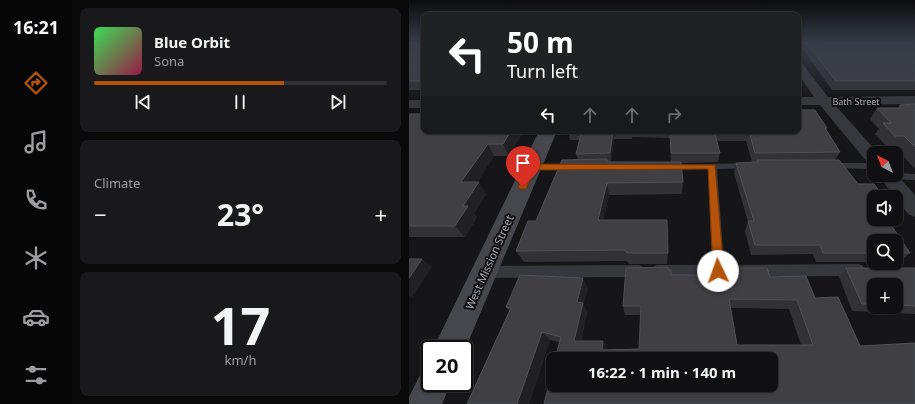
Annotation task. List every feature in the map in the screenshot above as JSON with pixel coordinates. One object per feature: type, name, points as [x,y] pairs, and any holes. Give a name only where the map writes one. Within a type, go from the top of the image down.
[{"type":"main road","name":"West Mission Street","points":[[453,340],[547,134]]},
{"type":"main road","points":[[424,404],[430,392]]},
{"type":"street","points":[[801,69],[824,101],[867,151]]},
{"type":"street","name":"Bath Street","points":[[801,101],[915,100]]},
{"type":"street","points":[[409,104],[421,104]]},
{"type":"street","points":[[892,182],[915,209]]},
{"type":"lane","points":[[712,166],[718,271]]},
{"type":"lane","points":[[657,167],[759,166]]},
{"type":"lane","points":[[820,166],[867,170]]},
{"type":"lane","points":[[532,167],[579,167]]},
{"type":"lane","points":[[903,175],[915,177]]},
{"type":"lane","points":[[484,272],[867,269]]},
{"type":"building","points":[[409,62],[421,62],[421,81],[409,81]]},
{"type":"building","points":[[821,62],[915,62],[915,81],[836,81]]},
{"type":"building","points":[[915,104],[915,147],[904,136],[895,136],[883,123],[891,123],[877,108],[900,108],[900,105]]},
{"type":"building","points":[[801,110],[815,110],[840,152],[755,153],[750,134],[801,134]]},
{"type":"building","points":[[409,114],[421,114],[421,134],[509,134],[503,144],[488,144],[461,182],[479,182],[463,206],[468,206],[455,226],[409,226]]},
{"type":"building","points":[[581,134],[613,134],[610,153],[576,154]]},
{"type":"building","points":[[670,134],[715,134],[720,153],[671,153]]},
{"type":"building","points":[[607,159],[607,162],[681,162],[683,182],[607,183],[598,220],[667,220],[668,253],[627,253],[625,250],[516,251],[528,221],[536,221],[562,160]]},
{"type":"building","points":[[757,160],[839,160],[858,184],[874,184],[879,190],[867,190],[867,226],[892,226],[897,234],[867,234],[867,253],[823,253],[820,245],[755,245],[748,221],[754,221],[736,163],[758,162]]},
{"type":"building","points":[[903,243],[910,253],[903,253]]},
{"type":"building","points":[[409,259],[422,259],[409,278]]},
{"type":"building","points":[[668,267],[668,270],[671,270],[671,275],[733,275],[732,268],[767,268],[770,277],[806,276],[815,298],[838,297],[860,346],[915,343],[915,404],[544,404],[547,392],[778,392],[778,352],[557,352],[561,337],[542,332],[517,404],[467,404],[511,308],[506,307],[520,275],[583,278],[577,302],[583,303],[574,341],[603,341],[602,350],[639,349],[641,306],[623,306],[626,268]],"holes":[[[729,299],[797,300],[813,345],[737,345]]]},
{"type":"building","points":[[846,268],[867,268],[867,270],[903,270],[903,268],[915,268],[915,306],[903,305],[903,278],[867,278],[867,304],[862,304]]},
{"type":"route","points":[[523,187],[532,167],[712,166],[718,271]]}]
